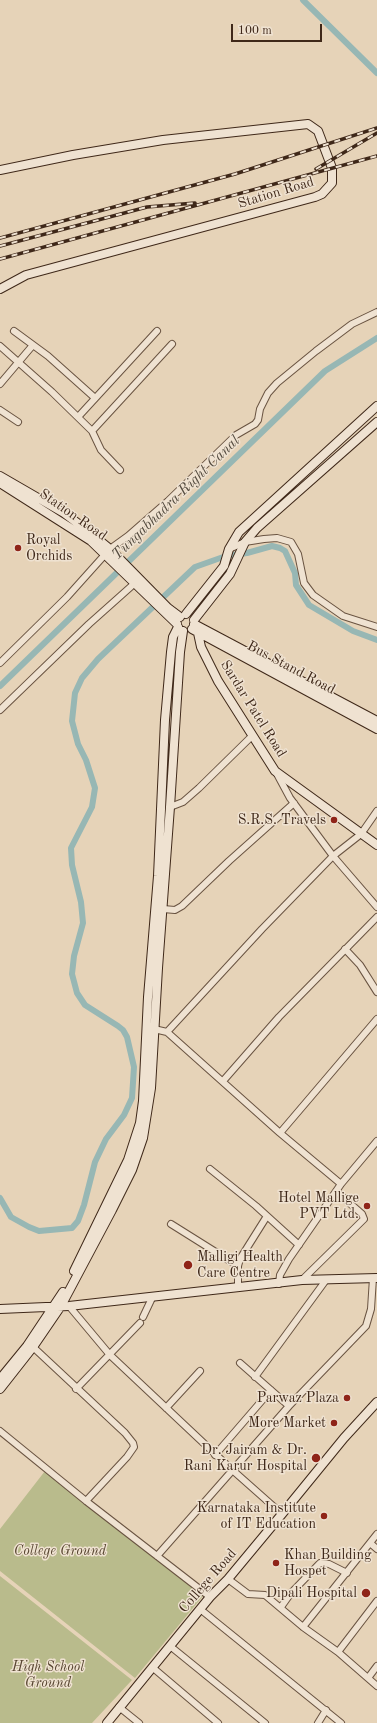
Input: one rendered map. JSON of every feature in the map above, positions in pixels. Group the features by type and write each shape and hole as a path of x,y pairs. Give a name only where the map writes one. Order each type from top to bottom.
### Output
{"street":[{"name":"Station Road","path":"0,170 73,154 163,140 308,124 318,131 332,168 332,183 322,194 316,197 26,275 0,289"},
{"path":"0,663 68,597 109,553 168,501 236,435 255,424 258,420 260,409 268,393 277,383 316,350 352,324 377,312"},
{"path":"14,331 62,368 95,398"},
{"path":"78,417 157,331"},
{"path":"92,431 172,344"},
{"path":"0,384 33,345"},
{"path":"0,346 92,431 101,450 120,470"},
{"path":"0,1379 61,1306 72,1274 121,1177 134,1145 140,1123 144,1100 150,960 158,876 165,720 173,637 181,623 224,566 228,551 239,532 377,406"},
{"path":"0,410 18,422"},
{"path":"194,626 232,571 244,545 257,528 377,422"},
{"name":"Station Road","path":"0,476 64,513 109,553"},
{"name":"Station Road","path":"0,483 109,553"},
{"path":"228,551 244,545 277,538 291,542 298,554 304,583 313,595 343,616 377,627"},
{"path":"109,553 134,579 181,623 194,626"},
{"path":"0,710 134,579"},
{"path":"181,623 190,616 194,626"},
{"path":"0,1389 33,1348 61,1306 132,1170 143,1138 151,1088 181,623"},
{"name":"Bus Stand Road","path":"194,626 377,721"},
{"name":"Bus Stand Road","path":"194,626 377,729"},
{"name":"Sardar Patel Road","path":"194,626 201,647 218,681 275,771 377,845"},
{"path":"170,807 183,802 252,736"},
{"path":"275,771 294,803 333,856 377,907"},
{"path":"162,909 175,910 182,906 229,861 294,803"},
{"path":"167,1032 262,929 333,856 361,834 377,811"},
{"path":"223,1081 279,1017 377,917"},
{"path":"345,949 360,965 377,992"},
{"path":"280,1133 377,1018"},
{"path":"154,1029 167,1032 280,1133 341,1184"},
{"path":"279,1284 280,1275 299,1245 337,1192 341,1184 377,1141"},
{"path":"210,1169 267,1216 299,1245"},
{"path":"302,1280 364,1219 362,1214 337,1192"},
{"path":"238,1287 238,1266 242,1255 267,1216"},
{"path":"171,1224 238,1266"},
{"path":"0,1309 61,1306 152,1298 238,1287 279,1284 302,1280 375,1278 371,1309 366,1326 289,1406 157,1556"},
{"path":"255,1377 326,1280"},
{"path":"144,1317 152,1298"},
{"path":"61,1306 215,1455 282,1514"},
{"path":"76,1389 140,1323"},
{"path":"33,1348 76,1389 125,1432 134,1447 86,1501"},
{"path":"240,1363 289,1406"},
{"path":"166,1408 200,1371"},
{"path":"215,1455 271,1390"},
{"name":"College Road","path":"107,1723 210,1597 228,1579 344,1438 377,1402"},
{"path":"0,1431 86,1501 210,1597"},
{"path":"303,1627 377,1534"},
{"path":"370,1543 377,1549"},
{"path":"281,1607 291,1593 320,1563 329,1564 347,1573"},
{"path":"228,1579 245,1593 252,1595 265,1595 303,1627 338,1652 377,1686"},
{"path":"338,1652 377,1601"},
{"path":"200,1609 341,1723"},
{"path":"170,1646 265,1723"},
{"path":"368,1678 377,1666"},
{"path":"152,1667 218,1723"},
{"path":"119,1707 139,1723"},
{"path":"318,1723 326,1710"}],"green space":[{"name":"College Ground","path":"45,1471 203,1596 135,1678 0,1571 0,1529"},
{"name":"High School Ground","path":"0,1576 132,1680 92,1723 0,1723"}],"waterway":[{"path":"303,0 377,73"},
{"name":"Tungabhadra Right Canal","path":"0,686 325,371 377,338"},
{"path":"0,1198 11,1217 29,1227 39,1231 72,1228 78,1221 84,1205 95,1162 106,1139 124,1115 132,1098 134,1067 127,1037 123,1030 118,1026 85,1005 77,993 72,974 74,956 83,923 81,902 72,865 71,848 92,807 95,788 86,760 78,744 72,721 75,693 82,678 98,659 195,567 226,556 247,553 272,546 285,551 295,573 296,585 309,605 353,631 377,640"}],"railway":[{"path":"0,238 235,174 377,128"},
{"path":"316,169 377,133"},
{"path":"0,259 377,156"},
{"path":"0,246 147,207 195,203"}],"place":[{"name":"Royal Orchids","path":"18,548"},
{"name":"S.R.S. Travels","path":"334,820"},
{"name":"Hotel Mallige PVT Ltd.","path":"367,1206"},
{"name":"Malligi Health Care Centre","path":"188,1265"},
{"name":"Parwaz Plaza","path":"347,1398"},
{"name":"More Market","path":"334,1423"},
{"name":"Dr. Jairam & Dr. Rani Karur Hospital","path":"316,1458"},
{"name":"Karnataka Institute of IT Education","path":"324,1516"},
{"name":"Khan Building Hospet","path":"276,1563"},
{"name":"Dipali Hospital","path":"366,1593"}]}
